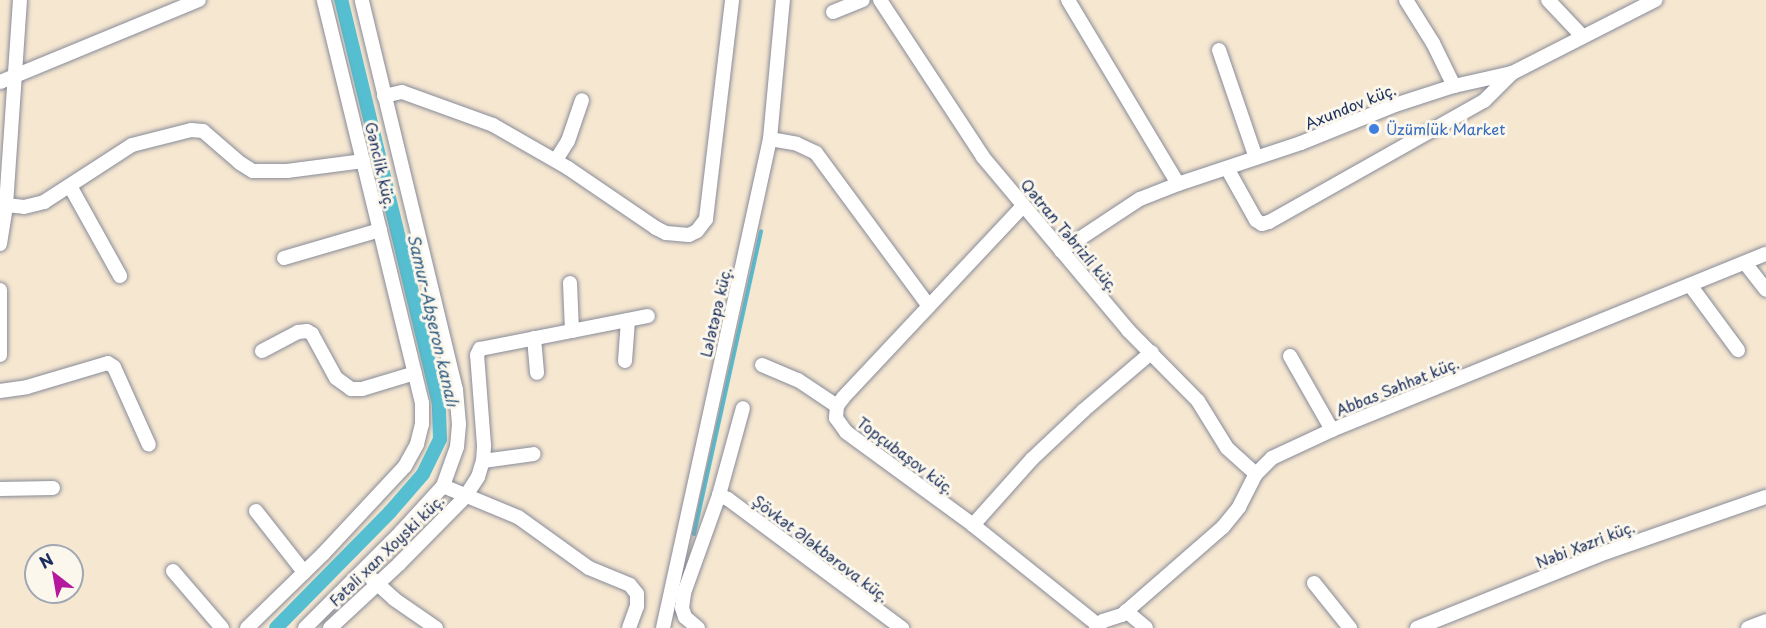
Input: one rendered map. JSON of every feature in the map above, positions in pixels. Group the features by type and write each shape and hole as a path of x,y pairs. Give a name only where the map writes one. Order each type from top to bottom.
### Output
{"street":[{"path":"0,244 6,205 20,0"},
{"path":"0,82 176,5 200,0"},
{"name":"Gənclik küç.","path":"247,628 405,466 417,444 422,424 422,403 324,0"},
{"name":"Gənclik küç.","path":"306,628 443,486 457,447 459,424 456,390 362,0"},
{"path":"384,96 402,92 493,125 556,160 656,228 678,235 689,235 698,231 706,219 732,0"},
{"name":"Lələtəpə küç.","path":"663,628 770,139 783,0"},
{"path":"833,12 863,0"},
{"name":"Qətran Təbrizli küç.","path":"880,0 948,106 1023,206 1128,330 1198,401 1227,448 1256,474"},
{"path":"1068,0 1178,184"},
{"path":"1406,0 1433,43 1454,86"},
{"path":"1548,0 1582,36"},
{"name":"Axundov küç.","path":"1061,251 1128,205 1178,184 1454,86 1512,72 1655,0"},
{"path":"1219,50 1256,158"},
{"path":"1227,168 1256,220 1262,224 1269,222 1484,100 1512,72"},
{"path":"556,160 568,141 582,100"},
{"path":"6,205 33,206 70,186 132,145 191,130 203,131 240,163 253,171 287,171 363,161"},
{"path":"770,139 797,144 816,153 929,306"},
{"path":"70,186 120,276"},
{"path":"762,365 798,380 837,406 1023,206"},
{"path":"284,258 380,230"},
{"name":"Abbas Səhhət küç.","path":"1097,627 1126,611 1232,517 1256,474 1272,458 1332,429 1766,254"},
{"path":"1745,263 1766,290"},
{"path":"570,283 572,331"},
{"path":"1690,285 1738,350"},
{"path":"0,290 0,355"},
{"name":"Fətəli xan Xoyski küç.","path":"330,628 399,564 465,497 478,477 483,460 477,355 480,349 648,316"},
{"path":"625,361 628,320"},
{"path":"262,351 307,331 312,334 336,378 351,389 362,389 415,374"},
{"path":"534,338 537,373"},
{"path":"973,525 1032,459 1084,410 1152,352"},
{"path":"1290,356 1332,429"},
{"path":"0,391 27,387 108,363 114,367 149,445"},
{"name":"Topçubaşov küç.","path":"837,406 836,418 846,432 973,525 1097,627"},
{"path":"698,628 685,617 682,608 684,593 718,495 743,408"},
{"path":"483,460 534,454"},
{"path":"443,486 518,517 589,568 630,585 637,594 637,606 629,628"},
{"path":"0,489 53,488"},
{"name":"Şövkət Ələkbərova küç.","path":"718,495 728,500 902,628"},
{"name":"Nəbi Xəzri küç.","path":"1418,628 1597,556 1766,497"},
{"path":"256,511 304,572"},
{"path":"363,570 376,584 436,628"},
{"path":"173,571 222,628"},
{"path":"1314,583 1350,628"},
{"path":"1126,611 1146,628"},
{"path":"1748,628 1766,621"}],"waterway":[{"name":"Samur-Abşeron kanalı","path":"276,628 390,512 423,474 440,439 439,404 341,0"},
{"path":"694,534 761,231"}],"place":[{"name":"Üzümlük Market","path":"1374,129"}]}
